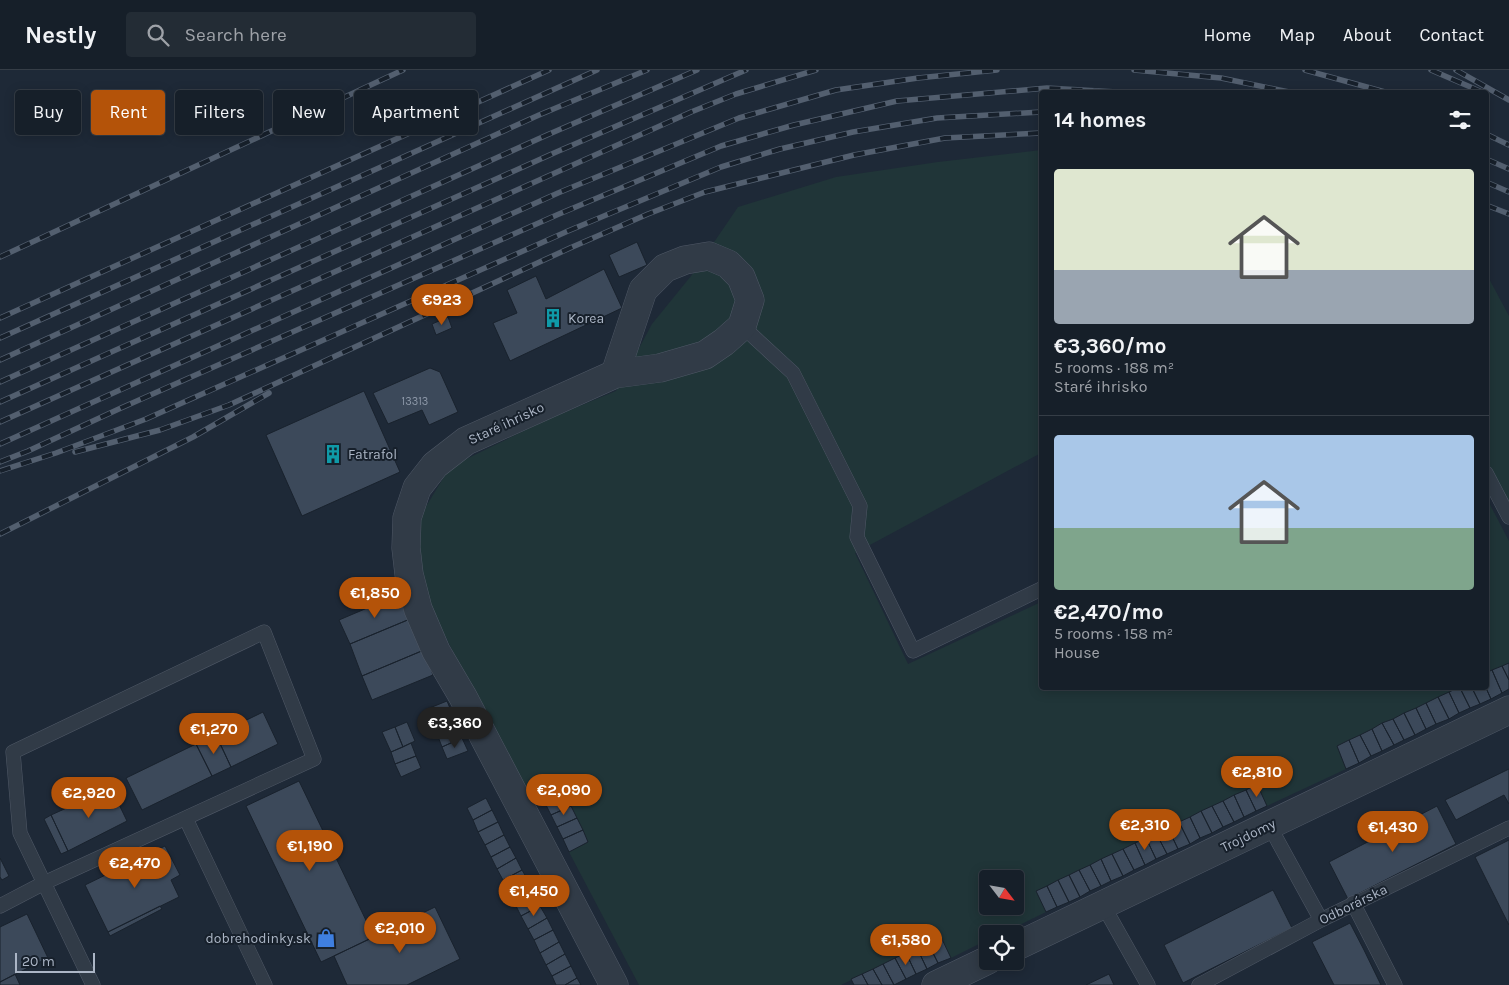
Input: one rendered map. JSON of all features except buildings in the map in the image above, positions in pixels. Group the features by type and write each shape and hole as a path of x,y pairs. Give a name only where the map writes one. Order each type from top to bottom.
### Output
{"street":[{"path":"615,374 643,290 665,268 685,260 709,256 728,264 741,277 750,300 742,326"},
{"name":"Staré ihrisko","path":"614,985 463,696 436,650 418,609 409,574 406,548 407,518 417,488 435,464 466,441 615,374 660,368 705,355 742,326"},
{"name":"Trojdomy","path":"1024,943 1509,710"},
{"path":"936,985 979,964"}],"lane":[{"path":"742,326 793,373 860,506 858,537 913,651 1039,590"},
{"path":"1489,479 1509,517"},
{"path":"0,906 44,883 314,759 264,632 14,752 20,833 44,883 93,985"},
{"path":"186,819 265,985"},
{"path":"1269,825 1321,920"},
{"name":"Odborárska","path":"1199,985 1321,920 1509,828"},
{"path":"1353,904 1395,985"},
{"path":"1103,905 1148,985"}],"green space":[{"path":"1039,150 1039,454 855,553 908,664 1039,603 1039,690 1455,690 1337,746 1346,769 1267,806 1257,785 1036,891 1046,912 1019,925 979,925 979,944 951,958 940,937 841,985 639,985 569,852 588,842 565,793 577,787 530,808 421,587 419,518 450,467 546,420 616,391 652,324 691,276 738,207 836,177 938,162"},
{"path":"1489,279 1509,316 1509,502 1489,466"},
{"path":"1489,503 1509,541 1509,663 1489,673"}],"railway":[{"path":"0,257 403,70"},
{"path":"0,318 549,70"},
{"path":"0,338 597,70"},
{"path":"0,360 539,115 647,70"},
{"path":"0,382 547,135 697,70"},
{"path":"0,402 554,153 746,70"},
{"path":"0,422 691,112 736,94 816,70"},
{"path":"0,444 558,193 739,118 836,90 918,78 997,70"},
{"path":"1134,70 1221,78 1279,90"},
{"path":"1305,70 1378,90"},
{"path":"1431,70 1477,90"},
{"path":"1456,70 1509,100"},
{"path":"0,462 559,214 721,146 794,125 897,101 1047,88 1082,90"},
{"path":"0,471 56,453 146,419 568,231 721,167 780,149 853,132 937,118 1039,112"},
{"path":"75,452 160,430 229,405 570,248 648,214 705,192 854,155 945,138 1039,133"},
{"path":"1489,135 1509,145"},
{"path":"1489,160 1509,169"},
{"path":"1489,183 1509,192"},
{"path":"1489,206 1509,214"},
{"path":"0,534 193,437 269,393"}],"place":[{"name":"Korea","path":"553,318"},
{"name":"Fatrafol","path":"333,454"},
{"name":"dobrehodinky.sk","path":"326,938"}]}
